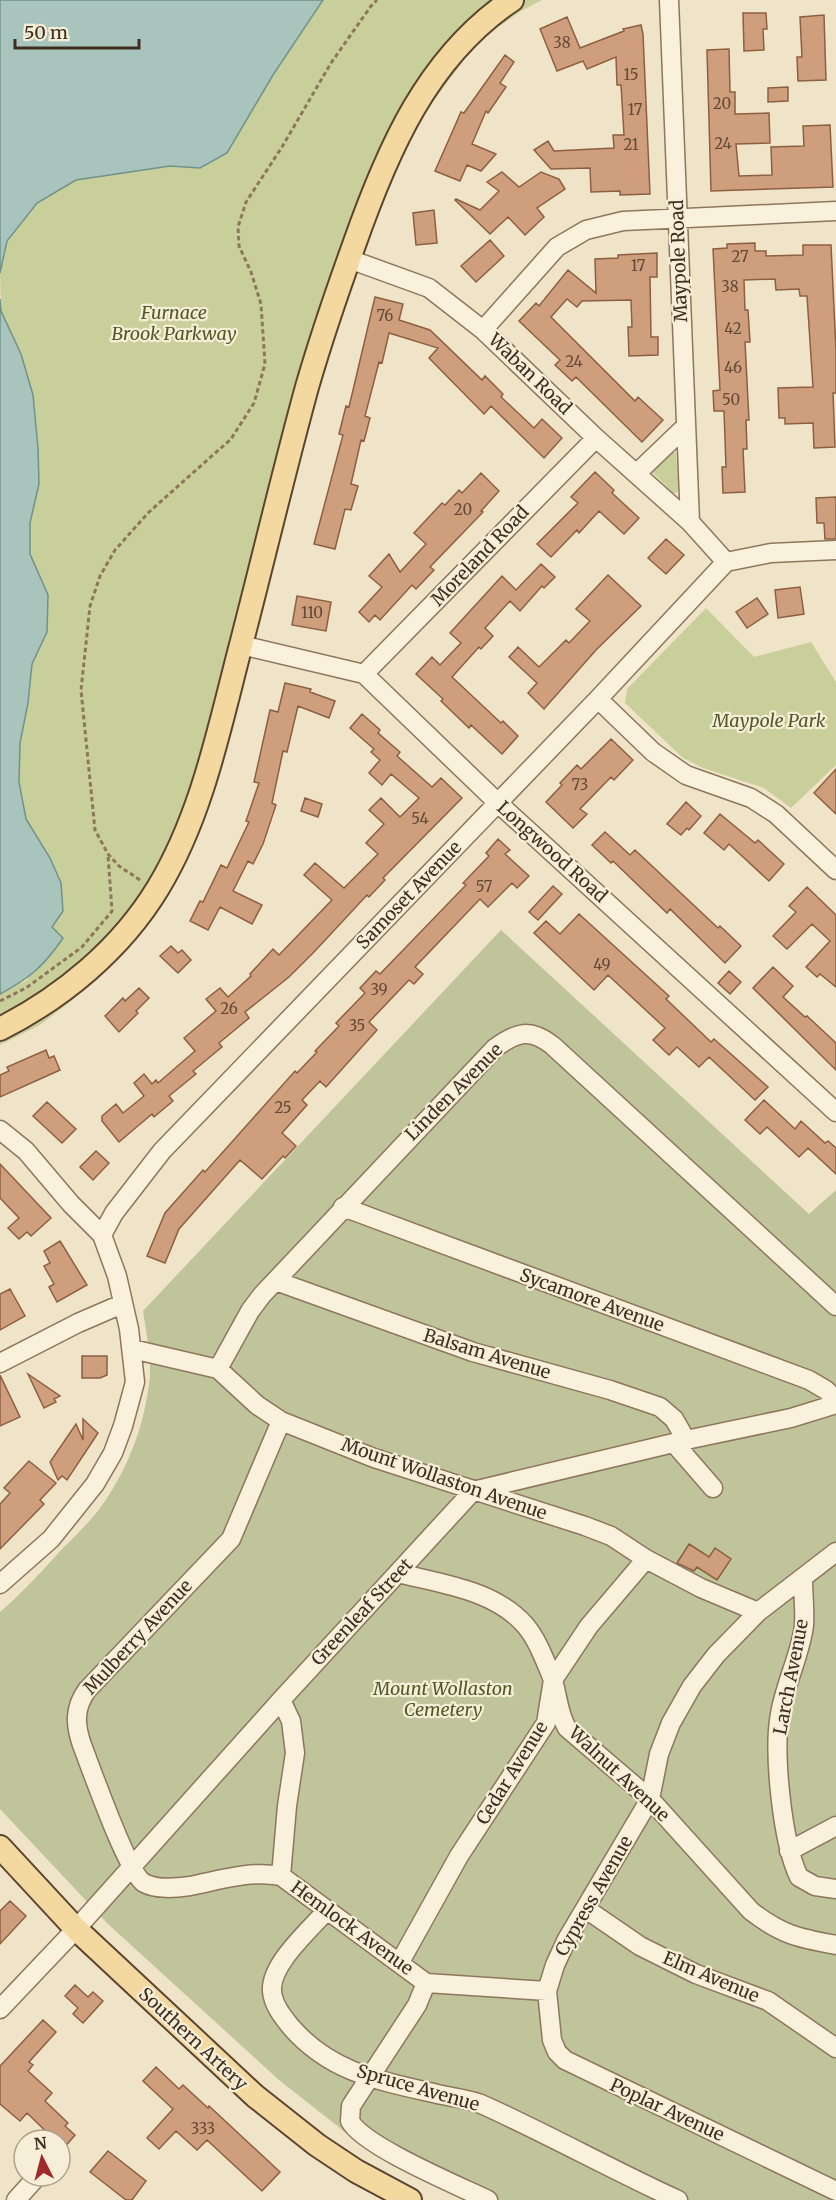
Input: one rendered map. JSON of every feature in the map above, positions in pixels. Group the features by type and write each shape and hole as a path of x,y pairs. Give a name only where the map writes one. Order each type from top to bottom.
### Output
{"main road":[{"path":"0,1029 26,1016 61,993 117,941 156,891 184,838 220,723 307,386 349,259 379,180 399,135 420,97 447,58 468,35 512,0"},
{"name":"Southern Artery","path":"0,1847 76,1929 255,2096 317,2145 356,2171 410,2200"}],"street":[{"name":"Maypole Road","path":"669,0 690,522"},
{"path":"483,330 557,247 586,230 623,221 836,211"},
{"name":"Waban Road","path":"349,259 429,288 483,330 596,438 690,522"},
{"path":"637,473 686,426"},
{"name":"Moreland Road","path":"364,674 596,438"},
{"path":"690,522 726,562 771,553 836,550"},
{"name":"Samoset Avenue","path":"102,1235 114,1213 162,1151 598,699 726,562"},
{"path":"241,645 364,674"},
{"name":"Longwood Road","path":"364,674 498,803 836,1112"},
{"path":"598,699 653,752 686,775 751,798 776,814 836,870"},
{"name":"Linden Avenue","path":"218,1369 250,1311 276,1281 343,1207 495,1048 517,1035 540,1036 552,1045 836,1306"},
{"path":"0,1130 26,1150 71,1204 102,1235 117,1276 132,1348 135,1382 132,1399 113,1453 95,1485 51,1539 0,1584"},
{"name":"Sycamore Avenue","path":"343,1207 809,1380 826,1390 836,1402"},
{"name":"Balsam Avenue","path":"276,1281 473,1352 610,1390 660,1407 674,1419 680,1441 713,1488"},
{"path":"0,1363 78,1323 122,1304"},
{"name":"Mount Wollaston Avenue","path":"132,1348 218,1369 257,1405 280,1421 374,1458 611,1536 646,1559 701,1588 758,1612"},
{"path":"473,1491 680,1441 791,1418 836,1402"},
{"name":"Mulberry Avenue","path":"130,1866 82,1745 77,1725 78,1706 87,1689 231,1539 280,1421"},
{"name":"Greenleaf Street","path":"0,2009 76,1929 130,1866 473,1491"},
{"name":"Cypress Avenue","path":"547,1991 555,1965 567,1939 650,1799 659,1755 671,1723 692,1686 716,1655 758,1612 836,1552"},
{"name":"Cedar Avenue","path":"400,1962 459,1856 546,1723 553,1680 589,1626 646,1559"},
{"name":"Walnut Avenue","path":"399,1573 492,1599 510,1611 525,1625 534,1638 553,1680 561,1717 567,1728 650,1799 751,1911 767,1924 787,1934 836,1945"},
{"name":"Larch Avenue","path":"802,1579 804,1624 785,1688 777,1736 780,1790 793,1865 803,1881 814,1886 836,1889"},
{"path":"281,1700 291,1721 295,1753 287,1806 281,1876"},
{"path":"534,1742 557,1733 579,1738"},
{"path":"789,1851 836,1826"},
{"name":"Hemlock Avenue","path":"130,1866 144,1883 160,1887 188,1886 251,1874 281,1876 426,1983 547,1991"},
{"name":"Elm Avenue","path":"586,1909 640,1946 696,1974 768,2001 836,2048"},
{"name":"Spruce Avenue","path":"327,1911 279,1965 273,1983 274,1999 286,2022 309,2046 320,2055 369,2078 479,2103 678,2200"},
{"path":"426,1983 417,2005 351,2106 349,2116 352,2125 375,2144 488,2200"},
{"name":"Poplar Avenue","path":"547,1991 552,2040 565,2060 836,2191"},
{"path":"16,2200 27,2188"}],"path":[{"path":"156,891 119,866 108,854 95,830 81,690 90,606 100,576 115,550 149,512 231,439 254,403 265,364 261,304 251,272 239,246 238,227 246,201 282,147 331,63 370,6 377,0"},
{"path":"0,1001 27,988 82,947 112,911 108,854"}],"green space":[{"name":"Furnace Brook Parkway","path":"323,0 542,0 521,11 483,38 469,53 420,119 388,190 342,304 325,356 249,643 133,940 92,984 66,1005 40,1025 0,1045 0,994 27,980 52,927 50,858 26,819 19,782 20,743 28,703 32,664 47,632 48,595 30,554 30,523 39,484 21,354 1,311 0,273 7,241 37,203 76,180 170,166 200,168 227,153 273,75"},
{"path":"669,450 676,453 679,490 676,493 673,493 652,472"},
{"name":"Maypole Park","path":"706,608 754,657 811,642 836,682 836,765 791,808 764,788 703,768 683,758 625,703 627,689"},
{"name":"Mount Wollaston Cemetery","path":"501,930 809,1214 836,1190 836,2200 472,2200 420,2175 345,2132 279,2080 108,1924 0,1809 0,1612 33,1581 94,1516 125,1467 137,1438 150,1375 143,1311"}],"water":[{"path":"0,0 323,0 273,75 227,153 200,168 170,166 76,180 37,203 7,241 0,273"},
{"path":"0,299 1,311 21,354 33,395 39,484 30,523 30,554 48,595 47,632 32,664 28,703 20,743 19,782 26,819 50,858 61,883 63,911 52,927 63,938 36,971 0,994"}],"building":[{"path":"743,13 766,13 767,29 763,29 764,50 744,51"},
{"path":"824,15 826,80 798,81 797,57 802,57 800,17"},
{"path":"567,17 580,48 624,31 623,29 641,25 650,194 620,195 620,191 591,192 590,168 551,169 534,150 548,141 554,151 614,148 613,135 624,135 621,85 617,85 616,57 587,69 583,61 557,71 540,29"},
{"path":"729,49 730,92 735,92 735,114 769,113 770,143 736,144 739,176 772,175 771,147 804,146 803,126 830,125 833,187 711,191 707,50"},
{"path":"505,55 514,62 500,83 506,87 488,113 486,111 472,144 496,154 481,171 467,165 460,181 435,171 461,112 464,113"},
{"path":"788,87 788,101 768,102 768,88"},
{"path":"502,172 519,187 541,172 559,179 565,189 537,208 544,217 525,235 508,217 490,234 455,200 480,210 499,191 487,182"},
{"path":"434,210 437,243 416,245 413,213"},
{"path":"490,240 504,256 476,282 461,266"},
{"path":"755,243 755,251 766,251 766,256 803,255 803,245 831,245 836,350 836,393 833,393 835,447 814,448 813,423 785,424 785,418 779,418 778,388 813,387 807,296 800,296 799,289 776,290 775,279 744,280 745,310 748,310 750,342 745,342 749,420 746,420 747,449 743,449 745,492 723,493 722,467 726,467 724,411 714,411 713,391 720,390 713,249 727,248 727,244"},
{"path":"657,253 657,277 650,277 651,337 658,337 658,355 629,356 628,327 632,327 631,300 582,301 577,307 567,299 551,317 635,401 638,397 663,420 642,442 576,377 572,381 555,365 560,360 519,321 536,303 539,306 568,270 596,293 595,259"},
{"path":"375,297 403,304 399,320 430,330 482,380 485,376 503,394 501,397 534,428 542,419 562,438 544,458 491,406 484,414 429,358 438,348 389,333 365,416 370,418 364,441 361,440 351,484 358,486 351,510 345,509 335,549 314,544 343,435 339,434 346,406 349,407"},
{"path":"595,472 614,490 612,493 639,518 624,534 599,511 579,533 577,530 551,557 537,544 578,503 571,497"},
{"path":"481,473 499,491 481,511 483,512 430,567 434,570 416,589 412,585 380,620 375,615 369,622 359,612 382,587 369,576 389,554 400,572 426,544 414,533 442,503 445,505 459,490 462,493"},
{"path":"836,497 836,539 825,539 824,523 817,523 816,498"},
{"path":"666,539 684,555 666,574 648,558"},
{"path":"541,564 555,577 544,588 542,586 520,611 510,601 485,628 493,636 481,649 479,647 452,677 518,736 502,754 471,725 469,728 416,674 432,657 440,665 461,643 450,633 502,576 516,590"},
{"path":"608,575 641,606 596,650 544,709 528,693 537,683 509,657 518,647 539,667 566,640 569,643 590,621 576,609"},
{"path":"800,587 804,614 778,618 775,590"},
{"path":"297,596 331,602 326,631 292,625"},
{"path":"757,598 768,614 747,628 736,612"},
{"path":"285,683 311,689 310,692 335,701 329,718 298,706 287,752 283,751 272,803 276,805 263,844 253,864 248,861 233,891 262,905 252,924 220,907 208,930 190,921 200,901 203,902 221,865 227,868 249,822 246,821 259,783 254,782 270,710 278,712"},
{"path":"362,714 380,730 378,733 400,752 397,756 432,787 441,778 462,798 383,878 385,880 369,897 367,895 289,977 245,1012 249,1018 219,1043 222,1047 193,1071 196,1074 169,1096 173,1101 154,1117 152,1114 119,1142 102,1121 102,1116 116,1104 123,1113 144,1096 134,1083 144,1074 152,1084 156,1080 158,1083 195,1051 184,1038 216,1011 206,999 220,988 228,997 251,976 250,974 273,949 279,955 332,900 304,875 315,863 344,888 378,854 366,843 384,824 369,810 381,798 400,817 419,798 391,774 382,785 369,773 380,760 371,752 374,749 350,728"},
{"path":"611,739 633,760 614,780 611,777 580,809 587,814 573,828 546,802 577,765 581,769"},
{"path":"836,769 836,814 814,793"},
{"path":"305,798 322,804 318,817 301,811"},
{"path":"686,802 701,816 689,830 687,828 681,835 667,824"},
{"path":"720,814 755,843 758,840 784,864 769,881 729,844 724,850 704,833"},
{"path":"605,832 630,855 635,850 718,928 720,926 741,946 725,963 670,909 667,913 613,861 611,863 592,845"},
{"path":"498,839 510,850 505,854 529,876 517,888 512,883 488,907 480,899 415,967 423,974 414,984 409,980 369,1022 377,1030 326,1087 320,1081 302,1100 307,1105 282,1133 296,1146 285,1158 283,1156 262,1179 240,1160 179,1229 165,1263 147,1256 165,1213 203,1170 205,1172 295,1071 297,1073 317,1052 315,1051 339,1026 336,1023 365,993 360,988 376,971 380,974 466,885 463,883 489,856 486,853"},
{"path":"553,886 562,894 538,920 529,912"},
{"path":"807,887 836,915 836,987 820,974 817,977 806,967 830,941 812,924 787,949 773,936 796,912 789,906"},
{"path":"579,914 669,996 666,999 711,1042 714,1039 768,1087 755,1100 709,1057 699,1067 677,1047 669,1055 653,1040 665,1028 608,975 594,990 534,933 546,921 560,934"},
{"path":"171,946 178,953 182,950 191,960 178,973 160,956"},
{"path":"773,967 793,986 783,997 836,1043 836,1070 753,988"},
{"path":"729,971 741,982 730,994 718,983"},
{"path":"139,988 149,998 119,1032 105,1016 123,998 125,1001"},
{"path":"46,1050 49,1058 54,1056 60,1070 0,1097 0,1075 9,1071 7,1067"},
{"path":"764,1100 795,1129 801,1121 825,1143 828,1141 836,1148 836,1174 808,1148 799,1157 767,1127 760,1134 745,1120"},
{"path":"47,1102 76,1129 62,1143 33,1116"},
{"path":"96,1151 109,1163 93,1180 80,1167"},
{"path":"0,1164 51,1218 31,1236 27,1232 19,1239 8,1228 19,1218 0,1198"},
{"path":"60,1241 87,1285 57,1302 49,1287 54,1284 44,1266 50,1263 44,1251"},
{"path":"10,1289 25,1316 0,1330 0,1294"},
{"path":"82,1356 107,1356 107,1375 100,1378 82,1378"},
{"path":"28,1374 60,1396 54,1399 56,1402 44,1408"},
{"path":"0,1375 20,1417 0,1426"},
{"path":"83,1419 98,1433 67,1480 62,1476 58,1480 50,1462 76,1424 83,1440"},
{"path":"29,1461 56,1483 40,1500 44,1504 0,1549 0,1504 10,1493 4,1488"},
{"path":"689,1544 709,1557 715,1548 731,1559 717,1580 697,1567 694,1571 677,1563"},
{"path":"10,1901 26,1916 0,1944 0,1911"},
{"path":"75,1985 88,1997 93,1992 103,2001 83,2023 73,2014 78,2008 65,1996"},
{"path":"43,2020 56,2032 29,2062 33,2065 28,2071 52,2093 45,2101 68,2123 65,2126 67,2128 43,2128 27,2113 20,2121 0,2104 0,2066"},
{"path":"156,2067 179,2089 183,2085 208,2108 209,2106 280,2172 262,2191 207,2140 197,2150 176,2131 159,2149 147,2138 173,2109 143,2081"},
{"path":"108,2151 146,2181 132,2200 126,2200 90,2172"}]}
